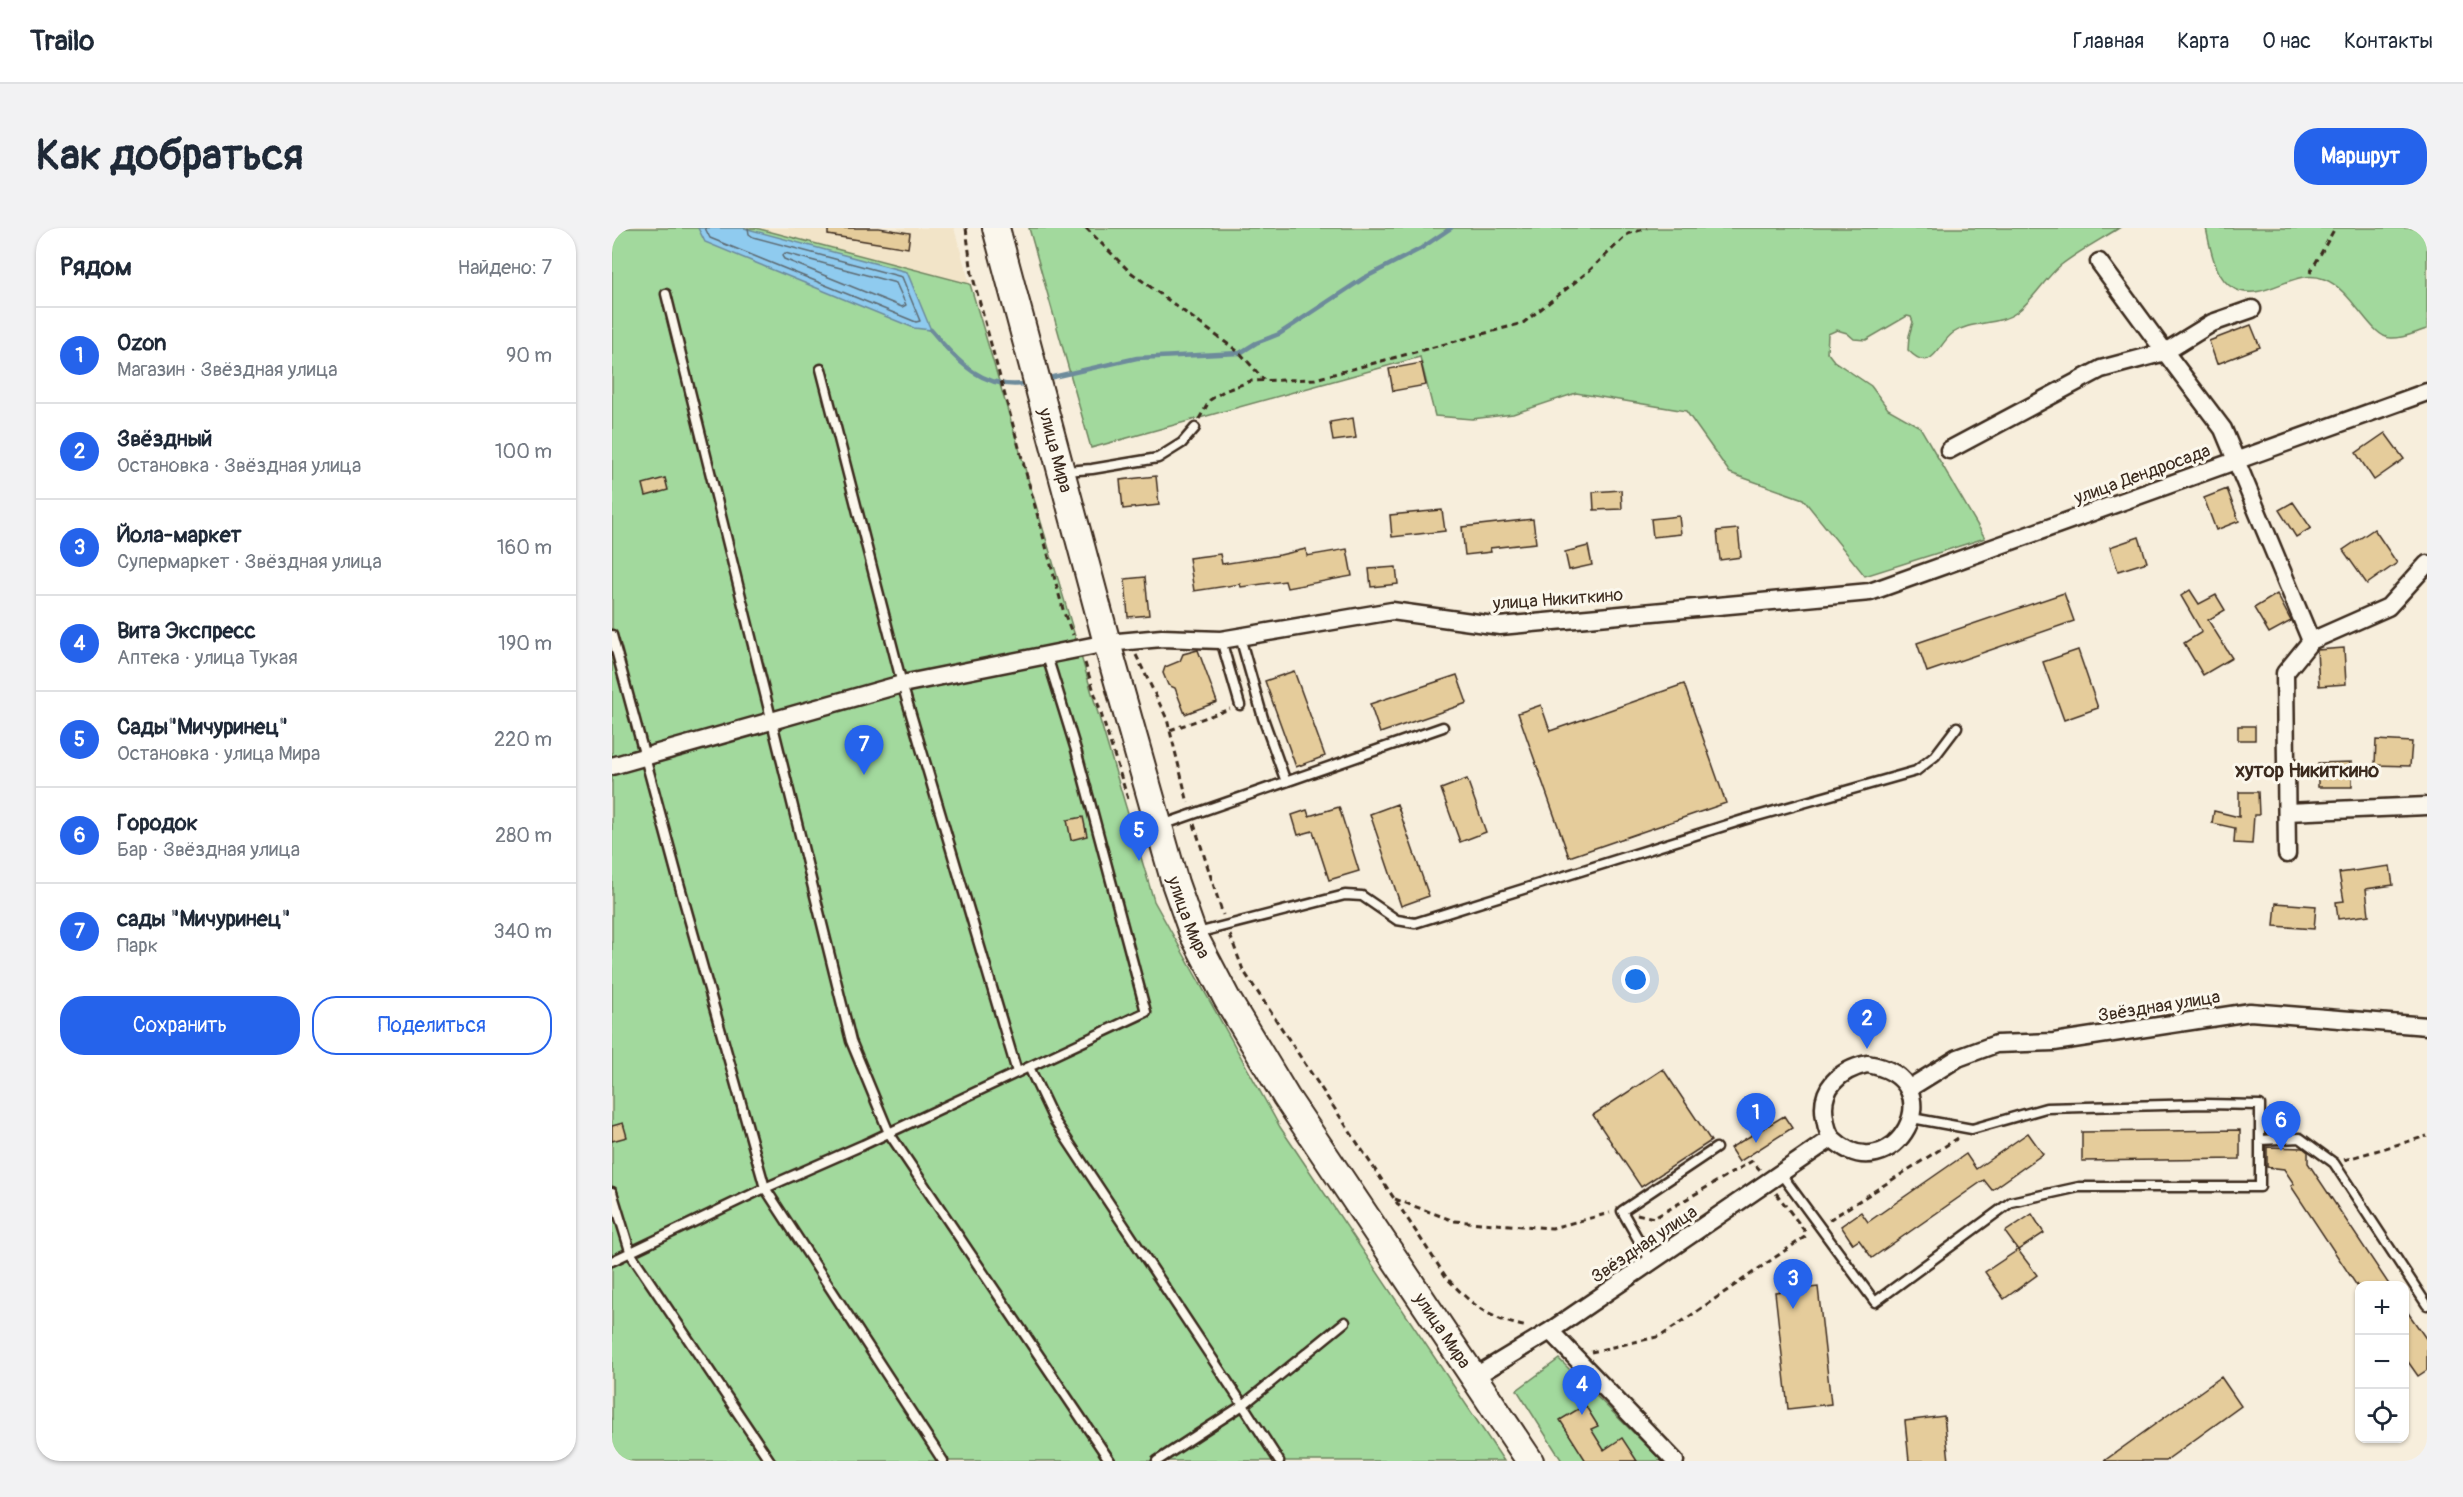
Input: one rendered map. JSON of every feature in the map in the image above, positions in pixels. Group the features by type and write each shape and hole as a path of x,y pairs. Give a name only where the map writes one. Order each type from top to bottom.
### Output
{"main road":[{"name":"улица Мира","path":"996,228 1061,471 1118,642 1158,826 1193,934 1227,999 1286,1096 1530,1461"}],"street":[{"path":"2099,261 2223,429 2311,641"},
{"path":"1949,450 2101,369 2165,352 2212,323 2252,309"},
{"name":"улица Дендросада","path":"1870,592 2427,392"},
{"path":"2287,854 2285,673 2311,641 2388,607 2427,564"},
{"name":"улица Никиткино","path":"612,766 902,684 1118,642 1162,638 1221,640 1392,612 1500,626 1870,592"},
{"path":"2287,812 2427,806"},
{"name":"Звёздная улица","path":"1908,1089 1958,1058 1996,1044 2054,1042 2250,1012 2427,1026"},
{"path":"1867,1064 1882,1066 1893,1072 1908,1089 1912,1118 1908,1129 1899,1141 1880,1152 1860,1153 1832,1138 1827,1126 1825,1099 1829,1087 1839,1075 1851,1068 1867,1064"},
{"name":"Звёздная улица","path":"1474,1377 1550,1331 1832,1138"},
{"path":"1550,1331 1675,1461"}],"lane":[{"path":"666,294 851,1041 890,1132 1110,1461"},
{"path":"821,369 902,684 1017,1072"},
{"path":"1061,471 1092,469 1158,458 1182,443 1195,428"},
{"path":"612,635 765,1188 943,1461"},
{"path":"1240,637 1263,718 1286,782"},
{"path":"1221,640 1239,705"},
{"path":"612,1262 765,1188 1146,1012 1076,750 1047,656"},
{"path":"1158,826 1443,727"},
{"path":"1193,934 1345,895 1362,896 1397,920 1415,923 1743,820 1916,771 1935,756 1956,727"},
{"path":"1029,1067 1054,1120 1279,1461"},
{"path":"1775,1178 1820,1226 1875,1302 2011,1202 2079,1187 2260,1187 2260,1105 2046,1108 1972,1129 1912,1118"},
{"path":"2260,1140 2300,1137 2334,1163 2427,1305"},
{"path":"1651,1262 1622,1211 1716,1148"},
{"path":"612,1192 631,1254 770,1461"},
{"path":"1157,1461 1243,1406 1345,1322"}],"path":[{"path":"966,228 972,274 1064,613 1080,649 1128,799"},
{"path":"1086,228 1129,272 1239,353 1264,380"},
{"path":"1195,428 1210,400 1233,387 1251,381 1315,378 1523,323 1589,271 1628,234 1647,228"},
{"path":"2310,273 2331,232 2336,228"},
{"path":"1118,642 1167,719 1191,815 1243,970 1446,1277 1470,1303 1503,1322 1550,1331"},
{"path":"1170,730 1239,705"},
{"path":"1575,1356 1661,1336 1820,1226 1972,1129"},
{"path":"2334,1163 2427,1136"},
{"path":"1395,1199 1454,1221 1552,1228 1622,1211 1654,1218 1752,1161 1775,1178 1808,1234"}],"shaded area":[{"path":"756,228 954,228 970,284"}],"green space":[{"path":"612,228 756,228 970,284 1154,901 1280,1127 1504,1461 612,1461"},
{"path":"1029,228 2119,228 2061,265 2017,312 2002,319 1960,329 1953,333 1929,359 1923,360 1916,357 1908,350 1913,322 1911,317 1907,316 1866,340 1854,339 1847,333 1837,330 1828,334 1827,352 1834,361 1871,386 1888,409 1920,427 1985,538 1865,576 1803,499 1730,473 1686,411 1576,393 1513,414 1472,419 1435,416 1420,357 1091,448"},
{"path":"2206,228 2427,228 2427,329 2400,337 2384,336 2343,292 2324,279 2302,277 2257,292 2235,289 2228,285 2218,271"},
{"path":"1559,1359 1662,1461 1562,1461 1517,1390"}],"water":[{"path":"698,228 744,228 907,272 931,330 914,328 705,242"}],"building":[{"path":"828,228 879,228 910,233 908,248 828,235"},
{"path":"2251,325 2260,347 2217,364 2209,341"},
{"path":"1421,363 1426,385 1393,391 1389,369"},
{"path":"1353,418 1356,438 1333,441 1330,422"},
{"path":"2385,433 2404,459 2374,480 2356,453"},
{"path":"1156,476 1159,505 1123,509 1120,480"},
{"path":"665,478 668,490 646,496 643,484"},
{"path":"2227,489 2239,521 2216,530 2204,498"},
{"path":"1621,490 1622,509 1594,510 1593,492"},
{"path":"2293,502 2311,528 2296,537 2279,510"},
{"path":"1442,510 1445,531 1392,537 1390,515"},
{"path":"1679,516 1681,534 1653,537 1651,519"},
{"path":"1533,519 1536,543 1490,548 1491,552 1465,555 1462,527"},
{"path":"1738,529 1741,557 1720,560 1717,531"},
{"path":"2374,529 2397,563 2367,584 2343,550"},
{"path":"2139,537 2147,562 2118,571 2110,547"},
{"path":"1588,546 1592,565 1569,570 1565,552"},
{"path":"1306,549 1307,556 1347,549 1352,576 1287,588 1285,581 1241,587 1240,584 1194,591 1189,558 1220,554 1222,564"},
{"path":"1396,567 1398,584 1371,587 1369,569"},
{"path":"1145,577 1149,615 1128,617 1125,579"},
{"path":"2190,590 2199,604 2216,595 2225,610 2208,620 2232,658 2203,675 2184,643 2202,632 2181,596"},
{"path":"2064,593 2074,621 1927,672 1917,643"},
{"path":"2277,594 2291,621 2269,633 2254,608"},
{"path":"2344,648 2346,684 2319,686 2317,650"},
{"path":"1198,650 1217,702 1185,714 1175,688 1168,685 1163,673 1165,667 1180,661 1183,654"},
{"path":"2078,650 2098,708 2064,720 2043,662"},
{"path":"1294,671 1325,756 1296,767 1265,681"},
{"path":"1457,675 1467,703 1380,733 1370,704"},
{"path":"1684,684 1726,803 1569,857 1518,713 1541,705 1550,731"},
{"path":"2238,726 2255,726 2255,740 2238,740"},
{"path":"2376,740 2412,742 2410,766 2375,765"},
{"path":"2352,762 2352,787 2318,787 2318,763"},
{"path":"1467,779 1486,832 1460,842 1441,789"},
{"path":"2239,792 2258,792 2259,815 2254,815 2252,844 2234,843 2235,828 2212,823 2214,811 2239,817"},
{"path":"1397,804 1429,896 1401,906 1370,814"},
{"path":"1339,807 1359,871 1329,880 1313,831 1298,835 1292,815 1307,810 1309,816"},
{"path":"1083,817 1087,836 1071,840 1067,820"},
{"path":"2390,866 2393,885 2366,889 2369,915 2338,919 2336,902 2344,901 2339,873"},
{"path":"2276,903 2316,906 2314,929 2274,926"},
{"path":"1663,1069 1711,1141 1641,1187 1593,1115"},
{"path":"1784,1116 1792,1128 1739,1162 1730,1148"},
{"path":"623,1123 627,1137 612,1141 612,1126"},
{"path":"2240,1130 2240,1159 2082,1161 2082,1132"},
{"path":"2028,1133 2043,1154 1992,1190 1984,1180 1872,1258 1859,1240 1853,1244 1841,1226 1861,1212 1868,1222 1966,1154 1976,1169"},
{"path":"2267,1147 2303,1148 2308,1152 2308,1163 2387,1281 2355,1281 2355,1283 2291,1186 2294,1184 2284,1169 2267,1167"},
{"path":"2032,1214 2044,1233 2018,1250 2005,1232"},
{"path":"2018,1250 2037,1275 2004,1299 1985,1272"},
{"path":"1818,1287 1831,1404 1788,1409 1775,1292"},
{"path":"2409,1314 2427,1340 2427,1370 2418,1376 2409,1363"},
{"path":"2221,1377 2241,1406 2165,1461 2104,1461"},
{"path":"1585,1405 1598,1426 1591,1429 1604,1450 1622,1438 1637,1461 1586,1461 1560,1420"},
{"path":"1944,1416 1949,1461 1909,1461 1905,1421"}],"waterway":[{"path":"1044,379 1137,358 1240,353 1256,343 1279,334 1364,278 1420,249 1451,228"},
{"path":"931,330 962,363 986,379 1014,385 1030,383"}],"place":[{"name":"сады \"Мичуринец\"","path":"864,775"},
{"name":"Сады\"Мичуринец\"","path":"1139,861"},
{"name":"Звёздный","path":"1867,1049"},
{"name":"Ozon","path":"1756,1143"},
{"name":"Городок","path":"2281,1151"},
{"name":"Йола-маркет","path":"1793,1309"},
{"name":"Вита Экспресс","path":"1582,1415"}],"district":[{"name":"хутор Никиткино","path":"2307,770"}]}
